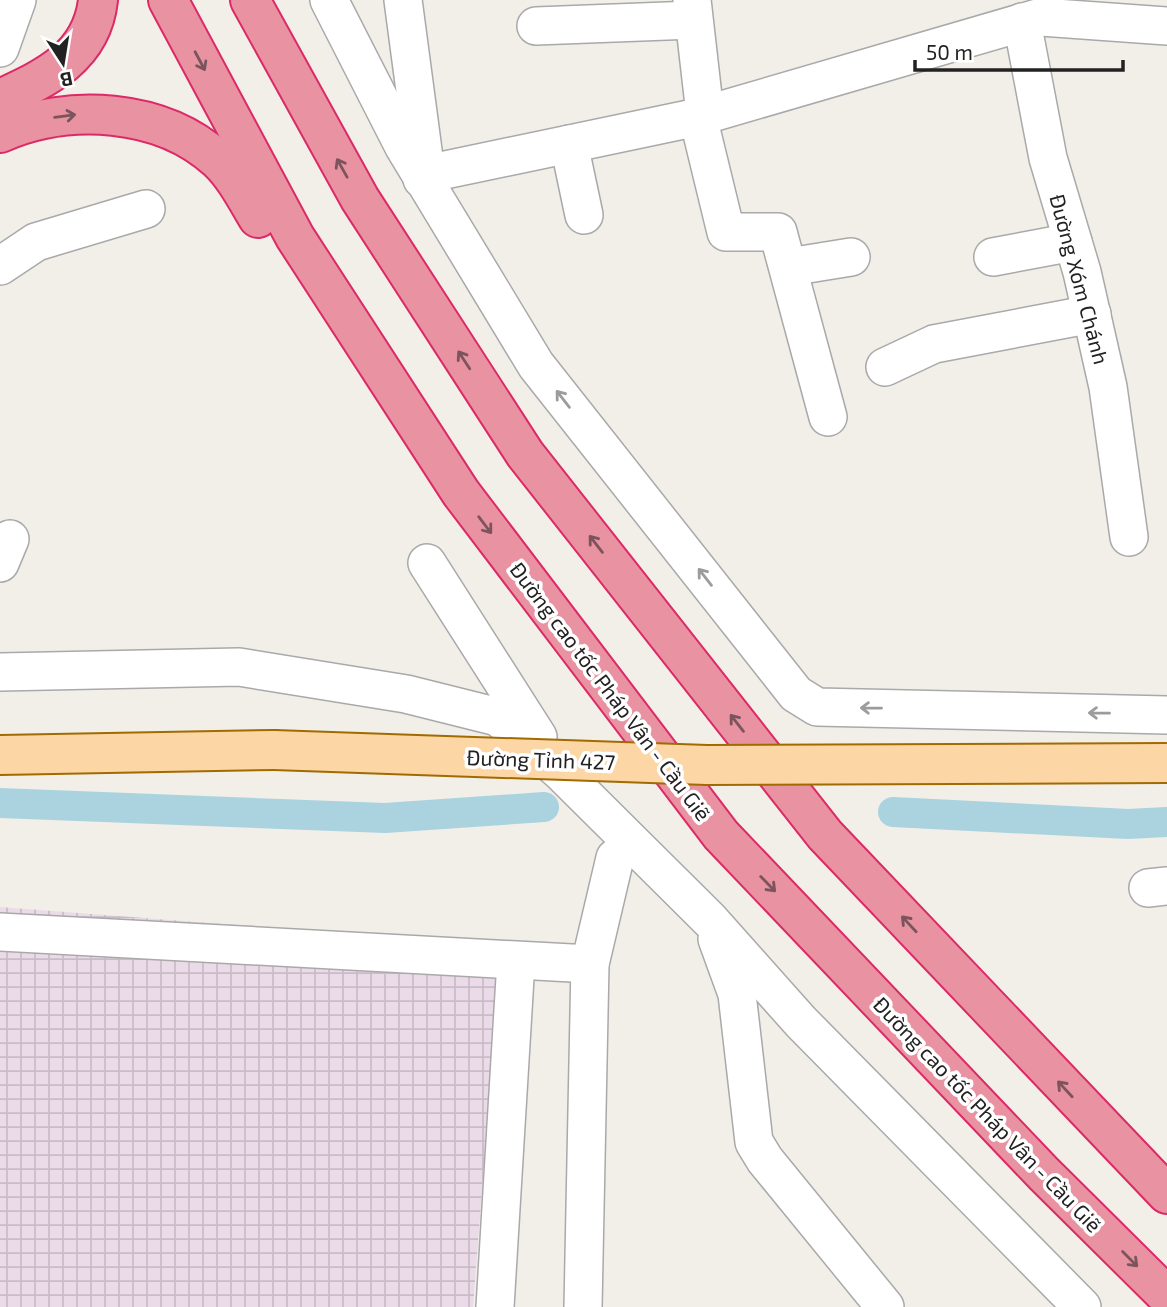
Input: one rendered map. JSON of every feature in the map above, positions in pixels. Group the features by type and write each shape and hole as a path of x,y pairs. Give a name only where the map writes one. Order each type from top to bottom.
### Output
{"highway":[{"path":"0,99 37,82 79,51 96,22 98,0"},
{"name":"Đường cao tốc Pháp Vân - Cầu Giẽ","path":"169,0 295,237 461,493 721,835 1044,1174 1167,1296"},
{"path":"250,0 360,199 525,454 825,835 1111,1139 1167,1194"},
{"path":"0,133 27,121 71,114 112,114 150,123 196,144 219,160 312,301 461,493"},
{"path":"1111,1139 1167,1180"}],"main road":[{"name":"Đường Tỉnh 427","path":"0,755 274,750 707,765 1167,763"}],"street":[{"path":"0,48 17,0"},
{"path":"329,0 424,176 536,365 796,694 817,707 1167,715"},
{"path":"403,0 424,176"},
{"path":"536,26 692,10 701,115 726,232 778,232 828,417"},
{"path":"424,176 701,115 1035,13 1167,26"},
{"name":"Đường Xóm Chánh","path":"1035,13 1048,158 1092,314 1108,387 1129,537"},
{"path":"569,144 584,215"},
{"path":"0,266 36,242 146,209"},
{"path":"993,257 1073,242"},
{"path":"789,267 851,257"},
{"path":"885,367 934,344 1092,314"},
{"path":"427,562 562,773"},
{"path":"0,672 239,667 406,694 498,717 562,773 711,920 801,1022 1078,1305"},
{"path":"583,1307 590,964 615,859 632,844"},
{"path":"711,920 737,994 754,1142 765,1160 885,1307"},
{"path":"0,932 590,964"},
{"path":"495,1307 516,961"}],"shaded area":[{"path":"0,907 501,945 473,1307 0,1307"}],"waterway":[{"path":"0,803 385,818 544,807"},
{"path":"893,812 1128,824 1167,822"}]}
